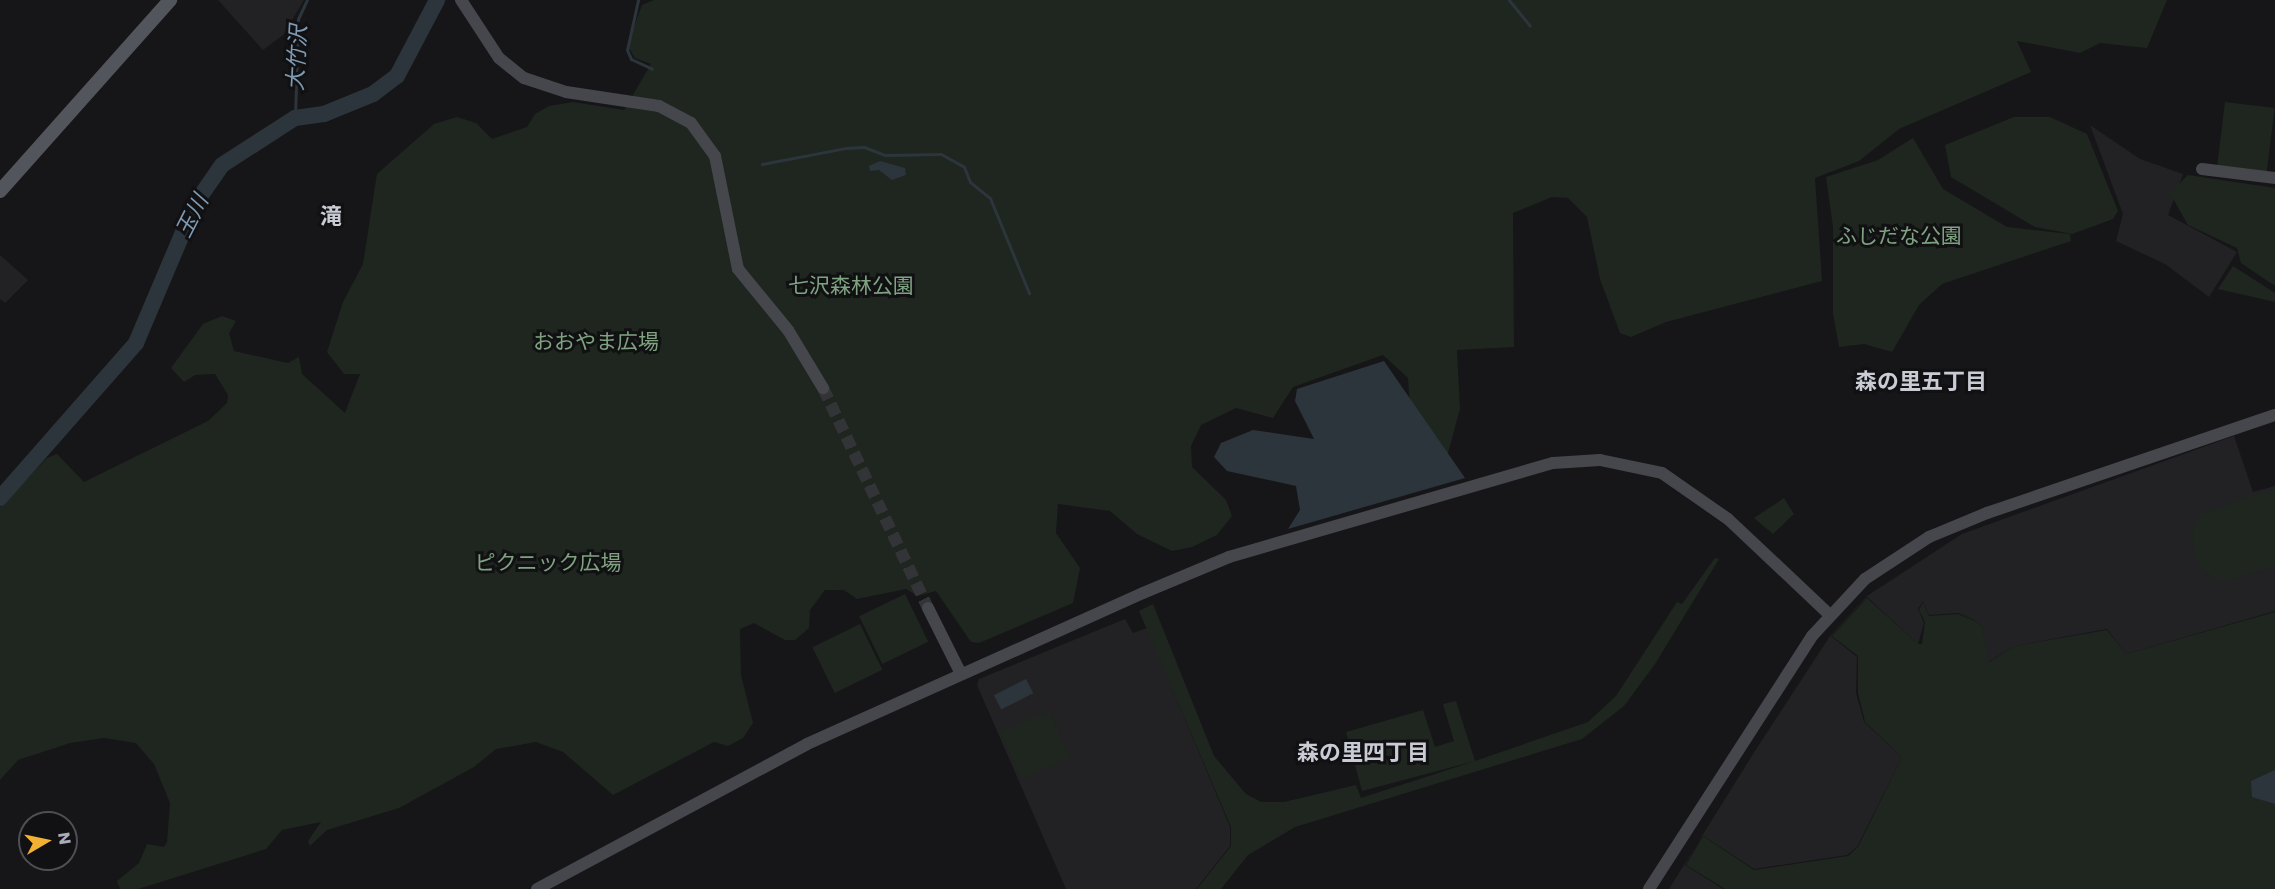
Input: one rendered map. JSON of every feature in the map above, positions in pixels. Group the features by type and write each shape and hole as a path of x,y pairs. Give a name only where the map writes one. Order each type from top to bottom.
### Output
{"main road":[{"path":"0,191 170,0"}],"street":[{"path":"461,0 499,58 524,78 566,93 659,106 691,123 716,156 738,269 788,330 823,388"},
{"path":"2202,169 2275,178"},
{"path":"1649,889 1778,687 1830,615 1865,579 1932,536 2275,415"},
{"path":"537,889 807,744 960,672 1229,557 1541,466 1587,459 1642,466 1686,486 1830,615"},
{"path":"928,608 960,672"}],"shaded area":[{"path":"218,0 304,0 283,35 263,50"},
{"path":"2090,125 2140,159 2183,174 2168,215 2237,252 2209,297 2165,264 2116,241 2123,214"},
{"path":"880,161 905,168 906,175 892,180 879,170 870,171 869,166"},
{"path":"0,255 28,280 5,303 0,299"},
{"path":"1384,361 1465,478 1288,529 1300,510 1296,486 1227,471 1214,457 1221,443 1253,430 1314,439 1295,401 1297,389"},
{"path":"2234,436 2253,492 2275,486 2275,611 2126,654 2107,629 2015,646 1988,662 1982,626 1974,620 1958,613 1929,615 1923,601 1918,609 1924,623 1918,644 1867,597 1831,636 1857,657 1856,693 1864,722 1902,757 1857,847 1847,855 1754,869 1702,835 1830,636 1867,596 1962,534"},
{"path":"1125,619 1133,633 1147,628 1230,827 1230,846 1196,889 1066,889 977,685 979,679"},
{"path":"1026,679 1033,693 1001,710 994,695"},
{"path":"2275,770 2275,804 2252,797 2251,781"},
{"path":"1696,846 1685,865 1723,889 1669,889"}],"green space":[{"name":"七沢森林公園","path":"654,0 2167,0 2147,48 2100,43 2080,53 2017,41 2031,72 1899,129 1859,161 1815,178 1822,281 1666,322 1631,337 1620,333 1600,279 1587,217 1568,198 1552,197 1513,213 1514,347 1457,350 1460,409 1443,471 1323,445 1410,407 1408,378 1383,355 1293,387 1273,418 1236,408 1201,425 1191,446 1192,467 1226,500 1232,516 1217,535 1192,547 1172,551 1137,534 1110,511 1058,504 1056,533 1080,568 1073,603 979,643 971,642 936,591 918,596 906,589 857,599 844,590 825,590 810,610 809,628 795,640 785,640 754,623 740,629 741,675 753,723 743,738 728,746 714,742 613,795 563,752 536,742 496,749 474,767 399,808 327,830 310,846 308,841 321,822 282,830 266,849 138,889 120,889 117,881 139,863 147,844 164,847 167,842 170,803 154,764 136,743 104,738 70,743 18,760 0,780 0,507 47,458 57,454 84,482 208,421 227,403 228,395 215,374 195,375 184,382 171,368 203,324 222,316 236,321 229,333 234,351 288,363 299,357 302,374 345,413 360,374 344,374 327,352 343,302 363,264 377,174 434,124 457,117 476,123 492,139 527,127 535,114 549,106 573,102 624,110 651,64 635,58 627,45 642,5"},
{"path":"2225,102 2275,108 2267,172 2217,166"},
{"path":"2014,117 2050,117 2087,134 2118,211 2113,219 2072,234 2035,227 1951,177 1945,145"},
{"name":"ふじだな公園","path":"1913,138 1943,189 2007,227 2070,234 2071,241 1942,284 1919,305 1892,352 1864,344 1839,347 1833,313 1833,227 1826,177 1878,160"},
{"path":"2188,175 2275,188 2275,286 2241,263 2237,248 2188,225 2170,193"},
{"path":"2233,266 2275,293 2275,302 2218,289"},
{"path":"2275,488 2275,566 2226,581 2211,576 2200,567 2193,548 2192,533 2200,514"},
{"path":"1784,498 1794,514 1773,534 1754,518"},
{"path":"1715,558 1719,559 1655,664 1624,706 1582,739 1295,827 1248,855 1221,889 1197,889 1231,846 1231,827 1139,611 1153,604 1214,756 1246,794 1261,802 1284,802 1356,785 1361,798 1588,722 1616,696 1677,602 1682,604"},
{"path":"905,594 928,642 882,664 859,616"},
{"path":"1867,598 1918,644 1922,644 1925,622 1919,610 1923,602 1929,616 1958,614 1975,621 1982,626 1989,662 2015,646 2107,630 2126,654 2275,612 2275,889 1725,889 1686,865 1703,836 1754,870 1848,856 1858,847 1902,757 1865,722 1858,693 1858,656 1832,636"},
{"path":"860,624 882,670 835,693 812,647"},
{"path":"1456,701 1475,761 1362,791 1346,732 1423,710 1435,747 1454,741 1443,704"},
{"path":"1049,711 1070,758 1021,779 1001,733"}],"waterway":[{"name":"大竹沢","path":"295,118 298,19 307,0"},
{"name":"玉川","path":"0,498 136,343 195,204 222,165 295,118 324,114 373,94 397,76 437,0"},
{"path":"638,0 627,50 631,59 652,69"},
{"path":"1509,0 1530,26"},
{"path":"762,164 846,148 864,147 885,155 941,154 964,167 970,182 990,198 1029,293"}],"tunnel":[{"path":"823,388 928,608"}],"district":[{"name":"滝","path":"331,217"},
{"name":"森の里五丁目","path":"1921,382"},
{"name":"森の里四丁目","path":"1363,753"}],"park label":[{"name":"おおやま広場","path":"596,342"},
{"name":"ピクニック広場","path":"548,563"}]}
